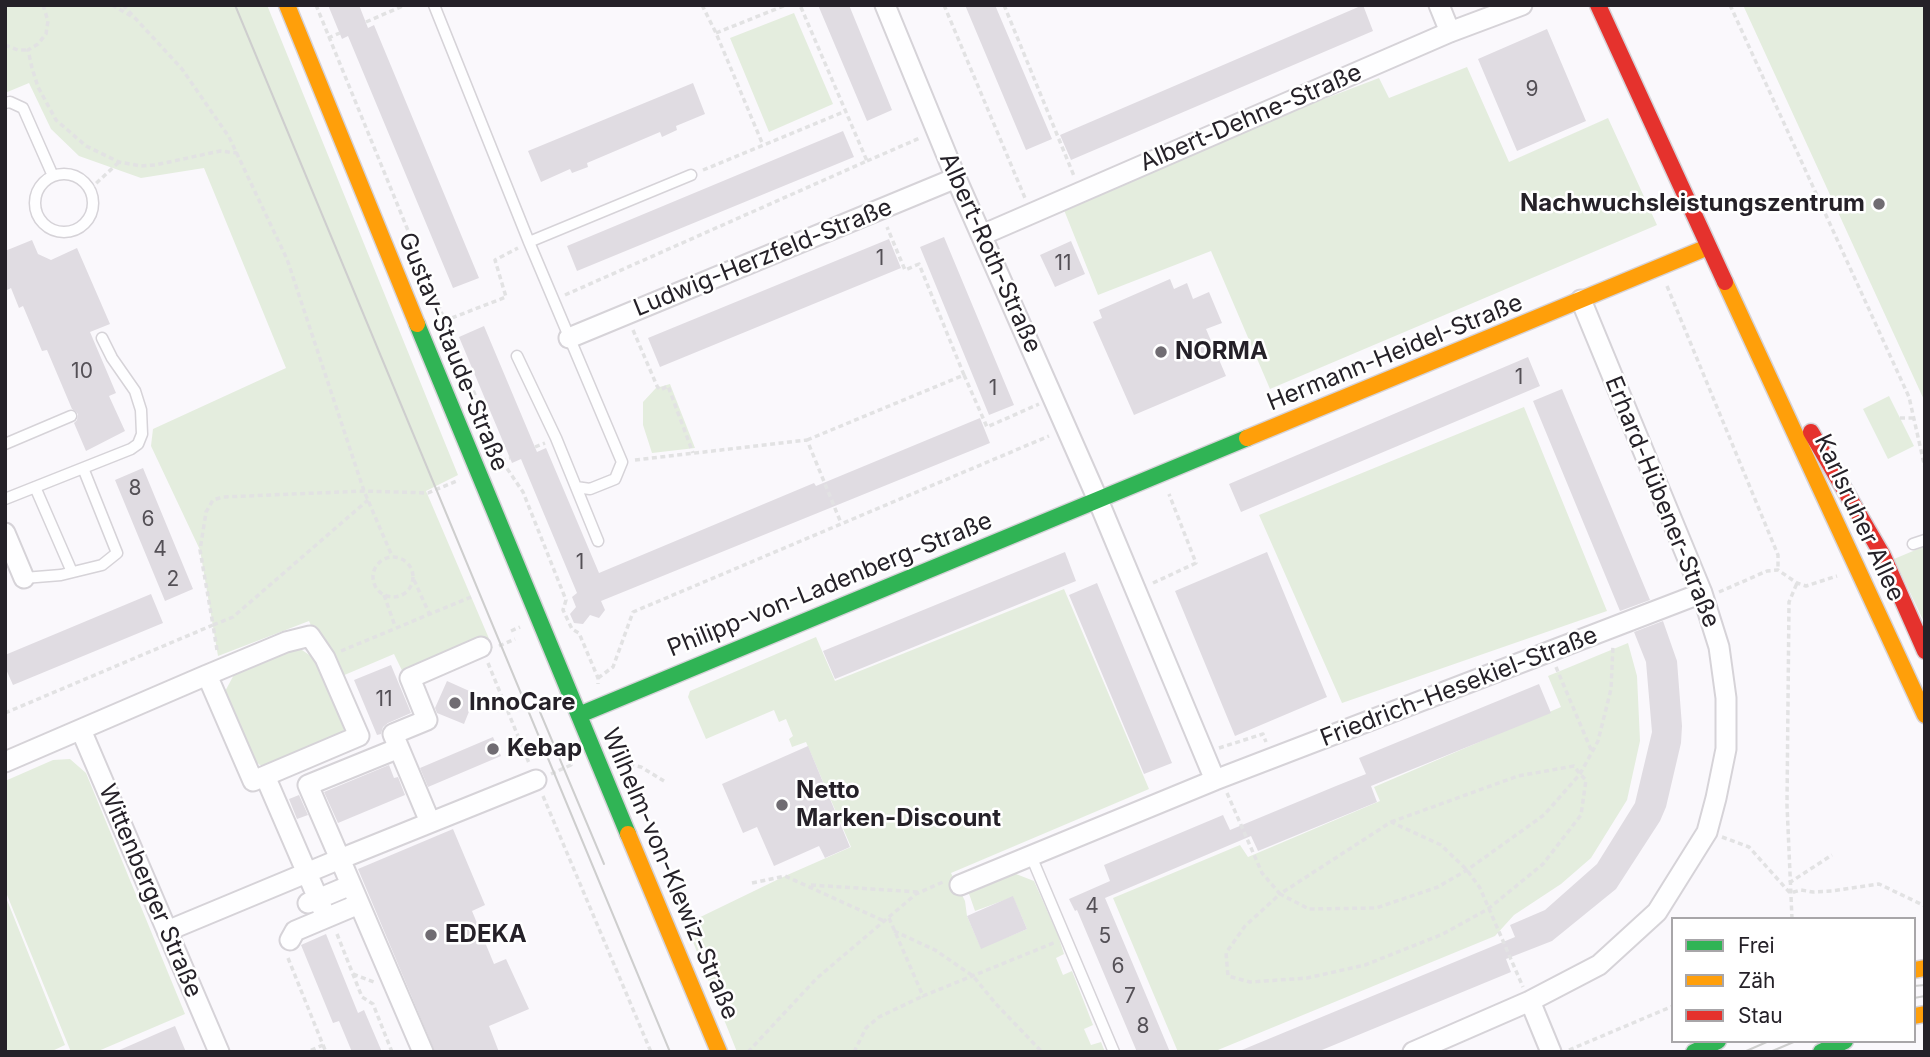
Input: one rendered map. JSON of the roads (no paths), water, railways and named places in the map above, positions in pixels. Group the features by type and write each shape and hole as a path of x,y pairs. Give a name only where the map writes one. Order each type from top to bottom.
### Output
{"street":[{"name":"Gustav-Staude-Straße","path":"287,5 517,570 579,715"},
{"name":"Albert-Roth-Straße","path":"885,5 956,178 1098,500"},
{"path":"1439,5 1450,32"},
{"name":"Albert-Dehne-Straße","path":"982,235 1450,32 1522,5"},
{"name":"Karlsruher Allee","path":"1598,5 1925,715"},
{"name":"Ludwig-Herzfeld-Straße","path":"569,338 956,178"},
{"name":"Hermann-Heidel-Straße","path":"1098,500 1709,247"},
{"name":"Erhard-Hübener-Straße","path":"1413,1052 1530,1001 1599,965 1657,912 1707,832 1726,749 1726,698 1720,647 1704,600 1581,300"},
{"name":"Karlsruher Allee","path":"1770,378 1802,418 1857,509 1889,568 1925,651"},
{"name":"Philipp-von-Ladenberg-Straße","path":"579,715 1098,500"},
{"path":"1098,500 1215,779"},
{"path":"5,533 24,578"},
{"name":"Friedrich-Hesekiel-Straße","path":"960,885 1215,779 1549,650 1704,600"},
{"path":"5,762 207,675 286,642 310,636 325,658 359,736 253,781 207,675"},
{"path":"430,822 393,734 427,720 410,678 481,647"},
{"name":"Wilhelm-von-Klewiz-Straße","path":"579,715 719,1052"},
{"name":"Wittenberger Straße","path":"80,730 219,1052"},
{"path":"399,748 308,785 423,1052"},
{"path":"265,776 306,873 313,901 326,918"},
{"path":"167,931 536,780"},
{"path":"313,901 351,885"},
{"path":"290,940 295,930 359,904"},
{"path":"1530,1001 1551,1052"},
{"path":"1694,1052 1714,1043"},
{"path":"1821,1052 1841,1043"}],"lane":[{"path":"433,5 622,461 615,479 590,489 576,487"},
{"path":"5,103 10,102 23,108 53,176"},
{"path":"71,175 80,178 90,189 94,201 89,218 76,230 55,231 40,219 36,210 38,190 53,176 71,175"},
{"path":"529,242 691,175"},
{"path":"5,499 138,444 142,434 141,410 135,391 102,338"},
{"path":"517,356 556,438 598,541"},
{"path":"5,444 71,416"},
{"path":"24,578 102,565 117,554 83,468"},
{"path":"35,487 72,572"},
{"path":"1913,544 1925,540"},
{"path":"1031,856 1114,1052"}],"tram line":[{"path":"235,5 670,1052"},
{"path":"540,712 604,864"},
{"path":"1916,986 1925,985"},
{"path":"1916,998 1925,996"},
{"path":"1744,1052 1764,1043"},
{"path":"1770,1052 1791,1043"}],"place":[{"name":"Nachwuchsleistungszentrum","path":"1879,204"},
{"name":"NORMA","path":"1161,352"},
{"name":"InnoCare","path":"455,703"},
{"name":"Kebap","path":"493,749"},
{"name":"Netto Marken-Discount","path":"782,805"},
{"name":"EDEKA","path":"431,935"}]}
